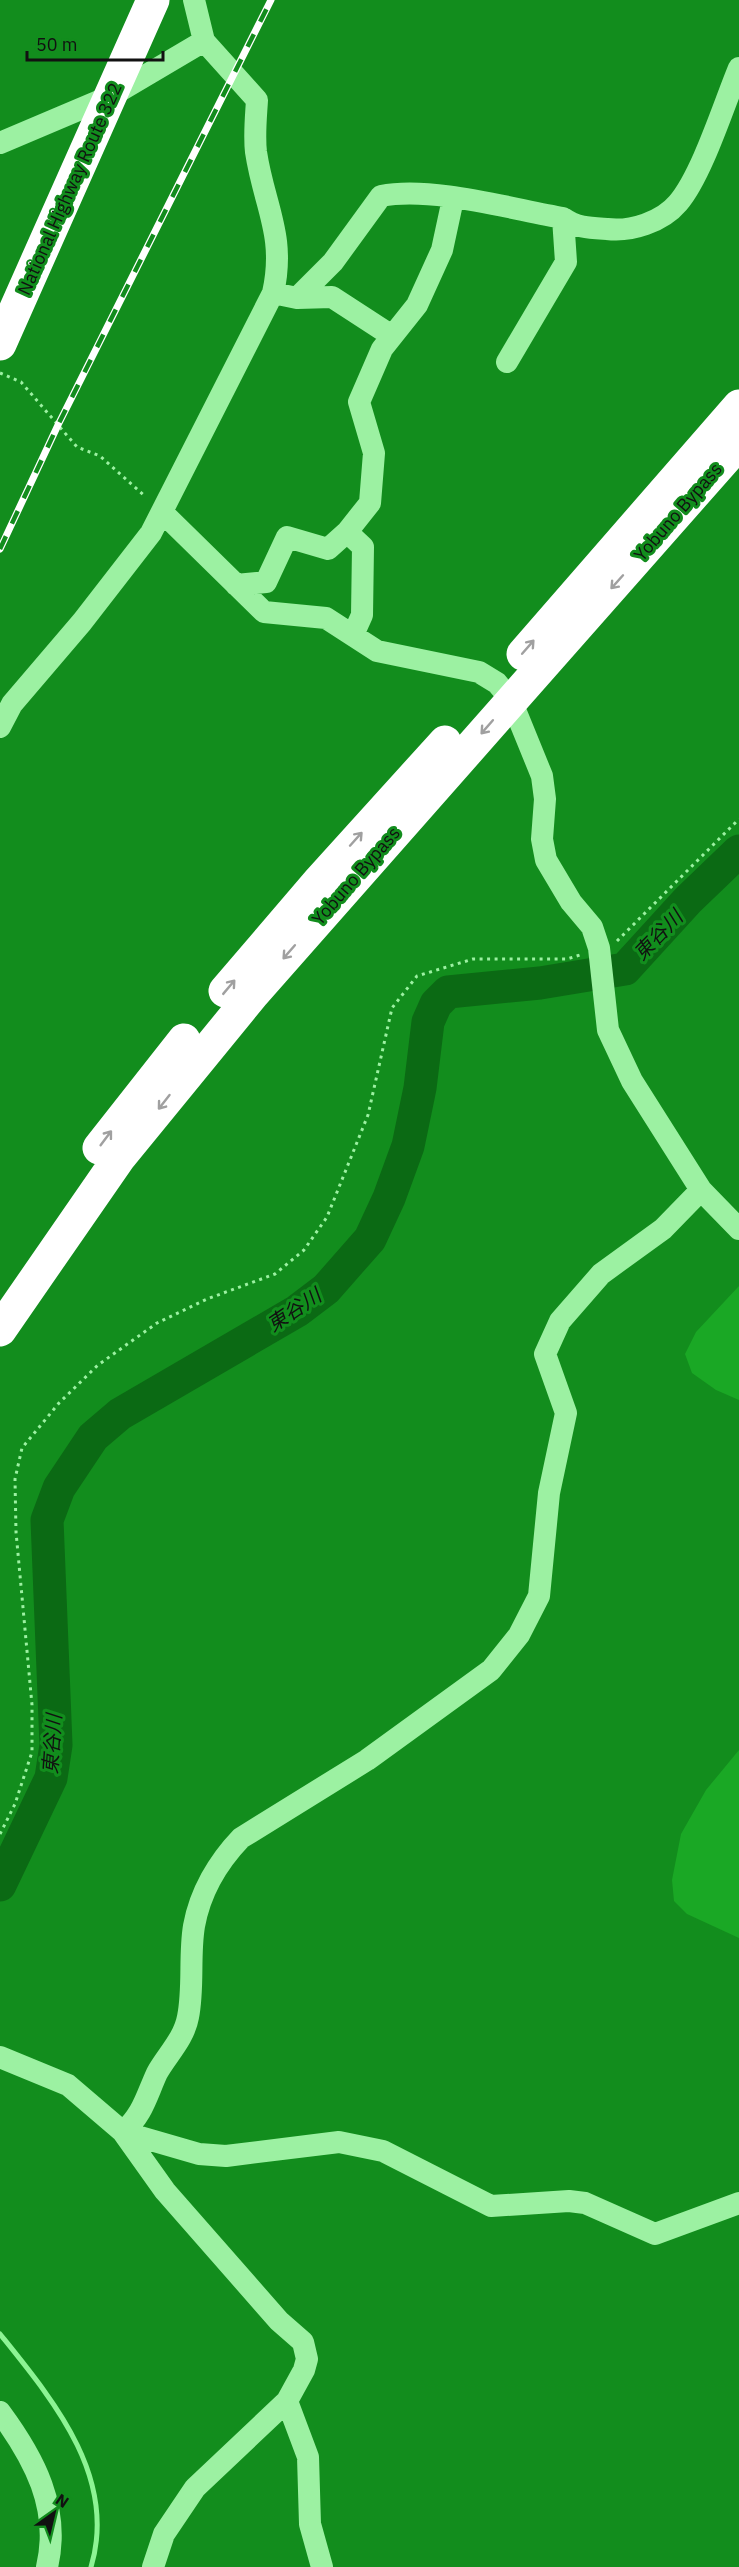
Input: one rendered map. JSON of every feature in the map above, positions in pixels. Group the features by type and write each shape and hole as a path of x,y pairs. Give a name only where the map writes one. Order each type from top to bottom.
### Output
{"highway":[{"name":"National Highway Route 322","path":"0,344 153,0"},
{"name":"Yobuno Bypass","path":"0,1330 119,1158 739,406"},
{"name":"Yobuno Bypass","path":"0,1289 77,1177 141,1092 320,880 504,692 739,443"}],"street":[{"path":"0,727 12,704 82,622 151,533 273,294 278,272 276,229 256,150 257,100 204,41 194,0"},
{"path":"0,143 111,96 204,41"},
{"path":"297,298 333,262 381,196 400,192 453,199 563,218 574,226 621,231 657,220 678,204 694,176 739,68"},
{"path":"236,585 266,582 287,537 328,549 347,532 370,503 374,453 359,402 382,349 417,305 442,250 453,199"},
{"path":"507,362 566,262 563,218"},
{"path":"273,294 297,298 332,297 392,336"},
{"path":"163,513 264,612 326,618 377,651 478,672 504,692 542,776 545,799 542,839 546,860 566,895 592,927 599,948 608,1030 632,1081 701,1190 739,1227"},
{"path":"347,532 363,547 362,615 353,635"},
{"path":"123,2132 138,2118 158,2072 174,2050 188,2019 196,1917 216,1868 228,1852 241,1838 367,1760 491,1670 519,1635 539,1596 549,1493 566,1413 545,1354 560,1321 601,1274 663,1229 701,1190"},
{"path":"0,2056 68,2085 123,2132 165,2192 279,2321 303,2342 307,2359 304,2370 287,2401 195,2488 164,2534 153,2567"},
{"path":"123,2132 199,2154 226,2156 339,2142 364,2145 393,2156 491,2206 569,2201 585,2204 655,2234 739,2203"},
{"path":"287,2401 308,2457 310,2524 322,2567"},
{"path":"0,2412 23,2443 42,2480 52,2522 47,2567"}],"path":[{"path":"0,373 21,382 77,447 100,456 163,513"},
{"path":"0,1834 15,1804 32,1752 32,1705 16,1532 15,1479 22,1448 59,1403 98,1365 157,1323 207,1299 275,1274 304,1250 327,1217 368,1115 392,1008 417,976 473,958 567,959 618,941 739,819"}],"green space":[{"path":"739,1286 739,1400 716,1390 692,1373 685,1354 696,1332"},
{"path":"739,1750 739,1938 687,1914 674,1901 672,1880 681,1834 706,1790"}],"waterway":[{"name":"東谷川","path":"0,1885 51,1778 56,1745 47,1520 59,1488 93,1437 120,1414 297,1311 326,1289 370,1239 389,1198 408,1146 420,1088 428,1022 436,1004 448,992 540,983 625,969 688,900 739,851"},
{"path":"0,2334 59,2413 76,2442 88,2471 96,2502 97,2534 91,2567"}],"railway":[{"path":"0,549 58,425 271,0"}]}
